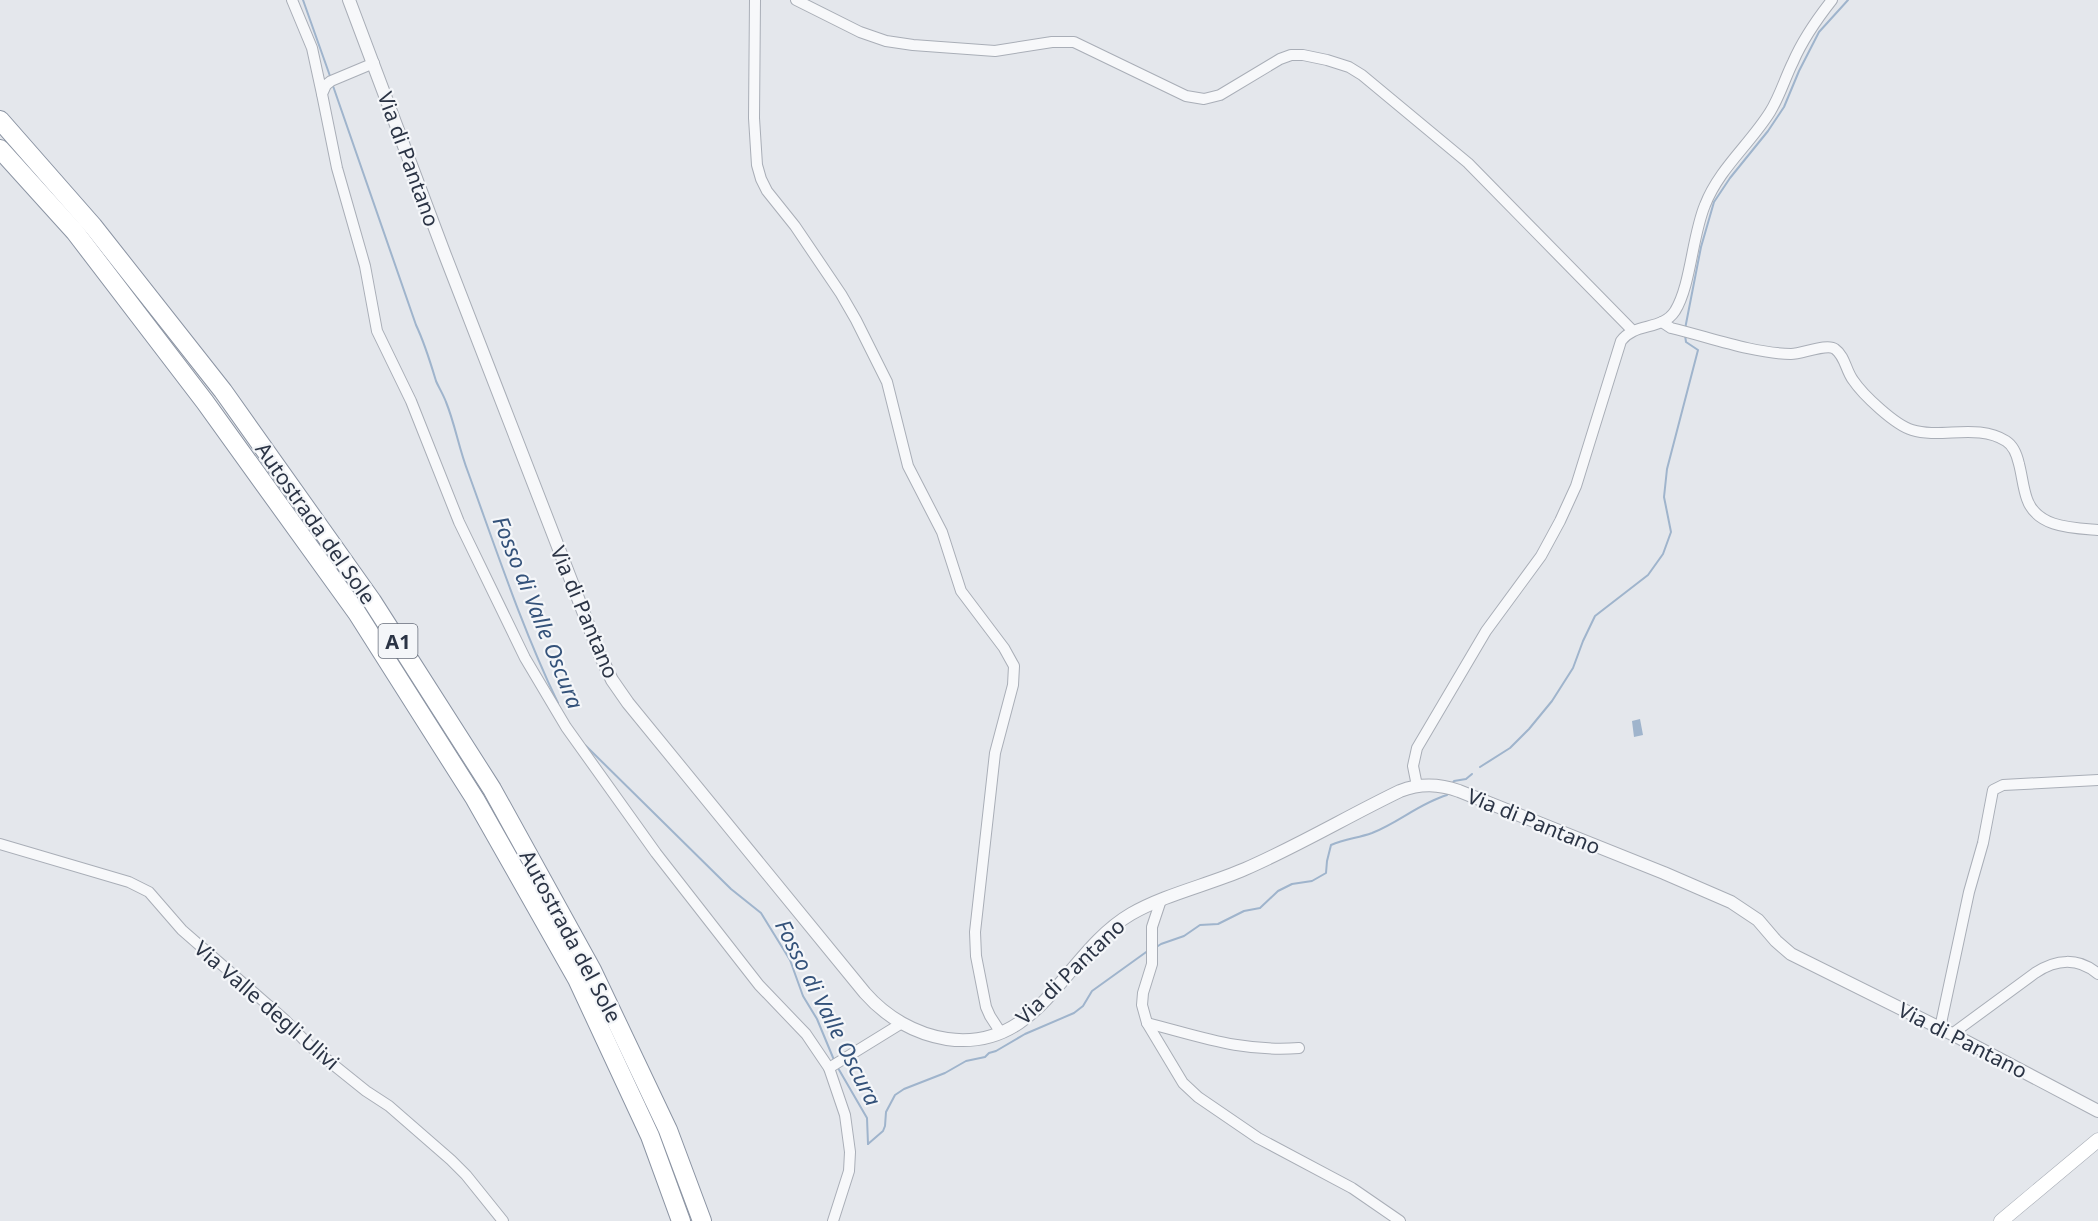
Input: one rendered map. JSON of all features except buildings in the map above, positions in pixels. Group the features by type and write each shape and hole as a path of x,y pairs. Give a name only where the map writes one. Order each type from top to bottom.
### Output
{"highway":[{"name":"Autostrada del Sole","path":"0,120 93,226 223,391 372,601 492,789 592,970 668,1130 702,1221"},
{"name":"Autostrada del Sole","path":"0,149 75,232 205,402 357,613 475,799 577,979 650,1136 681,1221"}],"main road":[{"path":"2001,1221 2098,1140"}],"street":[{"path":"292,0 312,48 337,168 365,266 377,331 411,401 459,522 525,658 566,727 656,853 759,985 808,1037 829,1068 846,1120 850,1152 849,1171 833,1221"},
{"name":"Via di Pantano","path":"350,0 462,299 600,655 612,680 628,703 865,993 885,1012 902,1023 934,1037 955,1040 978,1039 1001,1033 1041,1005 1109,930 1132,914 1161,900 1251,867 1400,791 1417,786 1438,785 1459,791 1731,902 1758,920 1789,952 2098,1111"},
{"path":"755,0 754,118 757,165 761,179 767,191 799,232 856,320 887,382 908,466 942,532 961,591 1004,648 1014,666 1013,685 995,753 975,932 975,950 986,1007 1001,1033"},
{"path":"796,0 860,32 880,39 912,45 995,51 1052,42 1074,42 1171,90 1197,98 1211,98 1220,95 1288,56 1303,55 1349,67 1362,75 1468,163 1632,330"},
{"path":"1417,786 1413,766 1417,748 1486,631 1542,556 1569,502 1619,346 1632,330 1662,322 1675,310 1682,294 1698,226 1708,197 1724,172 1769,114 1801,45 1832,0"},
{"path":"322,94 326,85 331,81 374,63"},
{"path":"1662,322 1671,328 1762,350 1799,354 1827,347 1834,348 1841,355 1856,384 1900,425 1918,432 1980,433 2005,440 2016,453 2027,499 2034,511 2055,524 2098,530"},
{"path":"1940,1028 1993,790 2003,785 2098,780"},
{"name":"Via Valle degli Ulivi","path":"0,844 135,884 145,889 182,930 276,1012 310,1046 366,1091 392,1108 451,1160 466,1174 502,1221"},
{"path":"1161,900 1152,927 1151,968 1142,997 1142,1009 1147,1023 1179,1077 1193,1093 1258,1138 1358,1191 1400,1221"},
{"path":"1952,1034 2035,973 2051,964 2073,962 2098,974"},
{"path":"829,1068 902,1023"},
{"path":"1147,1023 1231,1046 1268,1049 1299,1048"}],"water":[{"path":"1640,719 1643,735 1634,737 1632,721"}],"waterway":[{"name":"Fosso di Valle Oscura","path":"303,0 330,76"},
{"path":"1685,329 1701,247 1714,202 1784,107 1819,32 1848,0"},
{"name":"Fosso di Valle Oscura","path":"332,83 436,381 449,410 499,559 558,703"},
{"path":"1480,767 1510,748 1529,729 1552,701 1573,668 1595,616 1648,575 1663,554 1671,532 1664,497 1667,469 1698,350 1686,342 1685,335"},
{"name":"Fosso di Valle Oscura","path":"585,745 731,889 761,913 790,960 803,996 817,1019 834,1060"},
{"path":"1452,784 1472,774"},
{"path":"1155,948 1184,936 1200,925 1218,924 1244,911 1260,908 1278,891 1292,884 1312,881 1326,873 1331,845 1382,829 1449,792"},
{"path":"868,1144 883,1131 886,1112 895,1095 966,1061 985,1057 1025,1034 1074,1013 1083,1006 1092,991 1149,950"},
{"name":"Fosso di Valle Oscura","path":"838,1068 867,1118 868,1144"}]}
